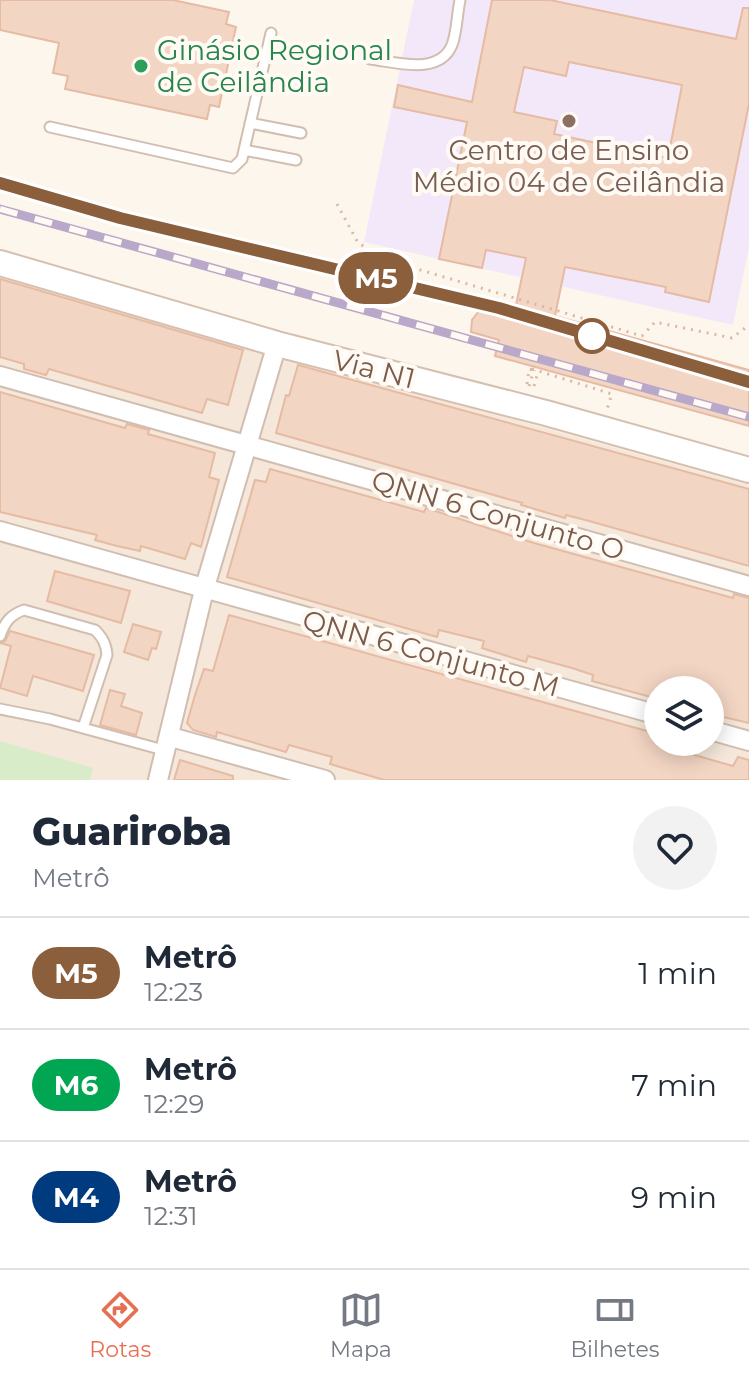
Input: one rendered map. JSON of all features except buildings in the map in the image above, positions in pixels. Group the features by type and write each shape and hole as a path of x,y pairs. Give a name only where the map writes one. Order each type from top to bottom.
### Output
{"street":[{"name":"Via N1","path":"0,263 277,344 602,428 749,470"},
{"path":"158,780 204,590 277,344"},
{"name":"QNN 6 Conjunto O","path":"0,376 749,586"},
{"name":"QNN 6 Conjunto M","path":"0,531 644,711"},
{"path":"724,734 749,741"},
{"path":"169,744 325,780"}],"lane":[{"path":"370,59 430,65 441,60 452,46 460,0"},
{"path":"50,127 233,168 239,165 244,150 271,33"},
{"path":"250,123 301,133"},
{"path":"244,150 296,160"},
{"path":"0,636 4,623 24,610 95,630 99,634 106,643 107,655 83,728"},
{"path":"0,709 169,744"}],"path":[{"path":"337,204 357,241 377,257 642,336 655,322 732,338 749,325"},
{"path":"534,370 530,385 529,369 534,370 612,394 602,428"}],"shaded area":[{"name":"Centro de Ensino Médio 04 de Ceilândia","path":"414,0 749,0 749,247 733,325 364,242"},
{"path":"0,276 749,485 749,780 0,780"}],"green space":[{"path":"0,741 93,768 90,780 0,780"}],"railway":[{"path":"0,183 120,218 509,311 749,382"},
{"path":"0,209 749,417"}],"metro line":[{"name":"M5","path":"0,183 120,218 499,308 749,382"}],"place":[{"name":"Ginásio Regional de Ceilândia","path":"141,66"},
{"name":"Centro de Ensino Médio 04 de Ceilândia","path":"569,121"}]}
